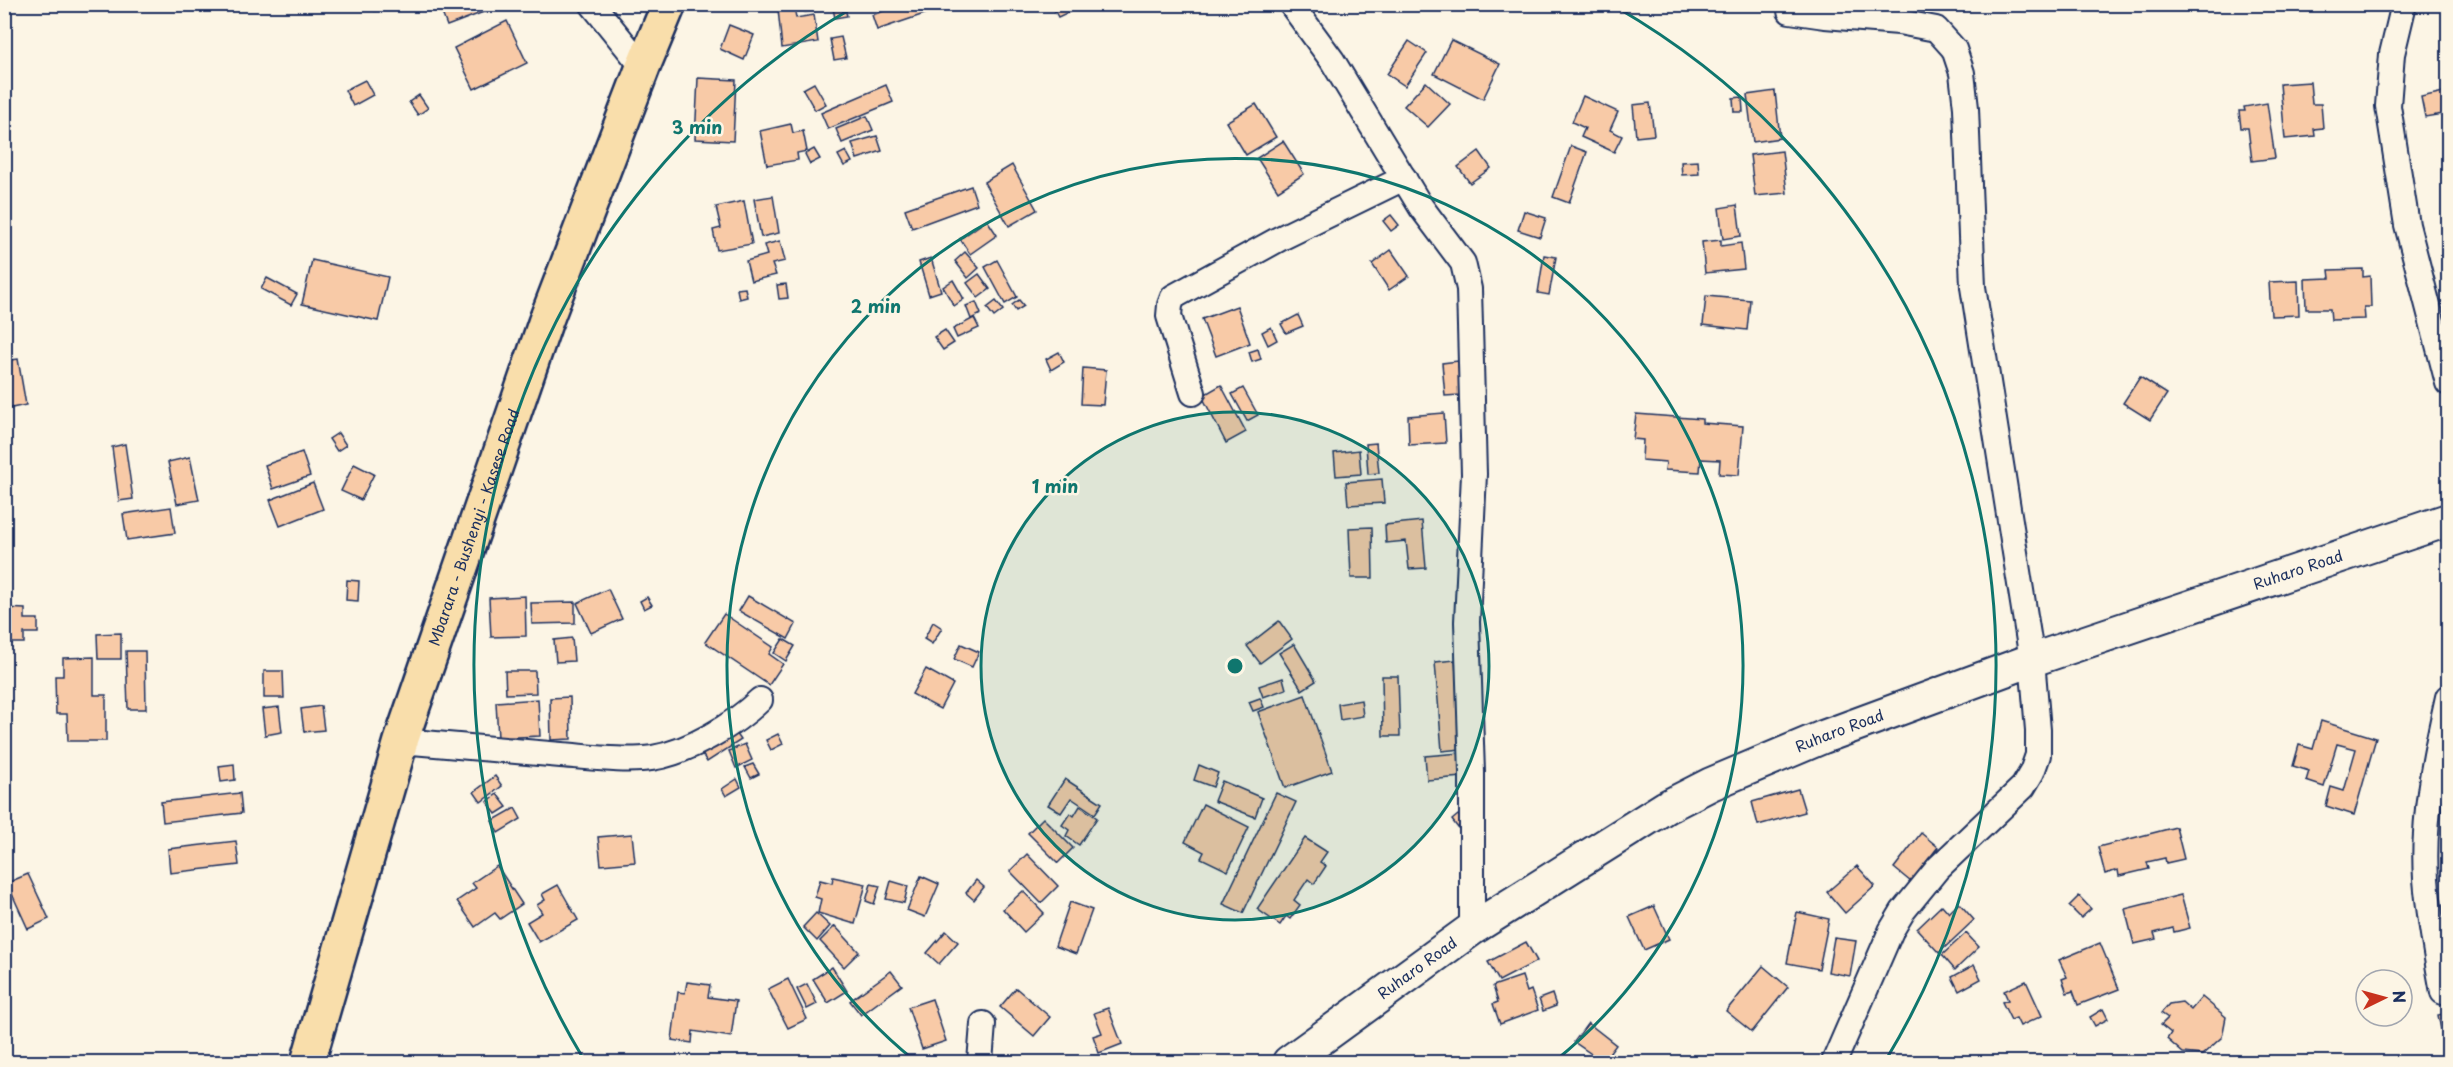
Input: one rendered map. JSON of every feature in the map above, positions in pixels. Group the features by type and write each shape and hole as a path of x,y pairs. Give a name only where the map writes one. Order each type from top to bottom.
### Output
{"main road":[{"name":"Mbarara - Bushenyi - Kasese Road","path":"308,1062 401,741 545,323 669,4"}],"street":[{"path":"592,4 643,68"},
{"path":"1291,4 1332,60 1421,207 1463,263 1469,289 1473,474 1467,622 1472,773 1472,929"},
{"path":"2404,4 2392,54 2388,106 2407,225 2448,383"},
{"path":"1790,11 1899,22 1936,30 1953,49 1962,73 1966,108 1973,287 2032,660 2038,730 2038,755 2023,787 1954,850 1903,911 1891,931 1834,1062"},
{"path":"1193,393 1169,316 1173,297 1279,239 1404,178"},
{"name":"Ruharo Road","path":"1289,1062 1472,929 1666,807 1711,784 1823,737 2032,660 2448,520"},
{"path":"2443,992 2431,927 2426,867 2432,792 2448,697"},
{"path":"401,741 596,758 651,758 677,752 706,737 744,715 760,700"},
{"path":"980,1062 983,1024"}],"building":[{"path":"373,4 398,4 375,11"},
{"path":"462,4 492,4 494,8 447,26 442,13"},
{"path":"804,4 819,4 820,10 805,12"},
{"path":"832,4 844,4 847,16 835,18"},
{"path":"904,4 944,4 945,7 877,30 872,15"},
{"path":"1051,4 1070,4 1073,10 1058,17"},
{"path":"794,6 796,18 814,15 818,42 782,48 778,9"},
{"path":"507,21 527,63 474,89 454,48"},
{"path":"729,25 754,35 744,60 720,49"},
{"path":"841,37 846,58 834,60 830,39"},
{"path":"1451,40 1500,64 1483,99 1434,74"},
{"path":"1409,41 1427,53 1405,86 1387,74"},
{"path":"698,78 736,80 733,141 695,139"},
{"path":"365,80 373,95 353,106 345,90"},
{"path":"1426,82 1450,104 1428,127 1404,106"},
{"path":"2310,82 2312,104 2321,104 2323,128 2314,129 2315,136 2285,139 2280,84"},
{"path":"814,83 826,104 815,110 803,89"},
{"path":"886,85 893,102 828,129 821,113"},
{"path":"1775,91 1780,138 1753,142 1747,95"},
{"path":"2448,91 2448,113 2425,117 2421,97"},
{"path":"419,95 428,108 418,115 409,102"},
{"path":"1583,96 1618,112 1610,130 1622,136 1614,152 1581,137 1585,128 1572,122"},
{"path":"1742,97 1743,112 1734,112 1733,98"},
{"path":"1650,103 1654,135 1636,137 1633,105"},
{"path":"2267,103 2275,158 2252,161 2248,128 2241,128 2239,111 2245,111 2244,107"},
{"path":"1256,104 1276,137 1246,155 1226,122"},
{"path":"867,116 873,130 842,143 836,129"},
{"path":"791,124 793,133 803,131 807,151 797,153 798,160 767,165 760,131"},
{"path":"877,136 882,151 857,159 852,143"},
{"path":"1283,141 1304,174 1278,191 1257,158"},
{"path":"1571,146 1587,152 1569,203 1553,197"},
{"path":"814,149 820,159 810,164 805,154"},
{"path":"846,151 852,162 844,166 838,155"},
{"path":"1479,151 1491,168 1470,183 1458,167"},
{"path":"1782,151 1787,193 1755,196 1750,155"},
{"path":"1698,161 1699,174 1682,175 1681,162"},
{"path":"1012,165 1037,210 1009,226 984,182"},
{"path":"971,186 977,204 912,228 905,209"},
{"path":"773,196 779,233 761,237 754,199"},
{"path":"744,201 752,244 717,250 713,230 721,228 716,207"},
{"path":"1737,205 1741,236 1723,239 1719,208"},
{"path":"1524,211 1546,218 1540,237 1518,230"},
{"path":"1391,215 1399,225 1391,231 1383,221"},
{"path":"987,220 997,235 970,254 960,239"},
{"path":"1721,240 1721,246 1741,243 1744,269 1705,273 1702,242"},
{"path":"780,241 785,261 772,264 776,275 751,281 746,261 767,255 764,245"},
{"path":"1391,250 1409,276 1389,290 1372,264"},
{"path":"965,252 979,268 968,278 955,261"},
{"path":"1544,255 1556,257 1549,295 1538,293"},
{"path":"931,258 941,291 929,295 919,262"},
{"path":"312,260 388,277 378,321 302,304"},
{"path":"997,260 1017,297 1005,304 985,267"},
{"path":"2363,269 2363,277 2370,276 2371,307 2364,307 2365,319 2331,320 2330,309 2306,309 2305,279 2330,278 2329,270"},
{"path":"979,274 990,289 978,298 967,283"},
{"path":"267,278 297,294 291,305 261,289"},
{"path":"953,280 964,299 954,306 943,287"},
{"path":"2298,281 2299,315 2271,316 2269,282"},
{"path":"786,284 788,298 779,299 777,285"},
{"path":"745,288 747,297 739,299 737,289"},
{"path":"1706,296 1750,300 1747,330 1703,325"},
{"path":"1019,300 1024,306 1016,311 1012,305"},
{"path":"996,301 1003,310 994,317 987,308"},
{"path":"976,302 981,314 971,319 966,306"},
{"path":"1237,306 1250,343 1216,356 1202,319"},
{"path":"1298,315 1303,326 1286,333 1281,324"},
{"path":"974,318 979,328 957,338 953,329"},
{"path":"1271,327 1277,340 1268,345 1262,332"},
{"path":"945,330 954,343 943,350 934,337"},
{"path":"1258,349 1261,359 1252,362 1249,352"},
{"path":"1059,352 1064,362 1051,370 1046,359"},
{"path":"18,359 26,405 7,409 4,395 4,361"},
{"path":"1458,361 1460,395 1445,396 1442,363"},
{"path":"1083,368 1106,370 1103,405 1081,404"},
{"path":"2140,377 2167,394 2150,420 2123,403"},
{"path":"1221,385 1246,432 1226,443 1202,396"},
{"path":"1243,388 1258,415 1247,421 1232,394"},
{"path":"1444,413 1446,443 1409,445 1408,416"},
{"path":"1636,414 1702,419 1702,423 1743,426 1739,475 1719,474 1720,460 1701,459 1700,472 1665,470 1666,462 1642,460 1643,440 1633,439"},
{"path":"338,433 346,445 337,451 329,439"},
{"path":"1376,443 1379,473 1368,474 1366,444"},
{"path":"125,444 133,499 119,501 112,447"},
{"path":"1359,450 1361,474 1336,476 1334,453"},
{"path":"302,452 310,476 273,489 265,465"},
{"path":"190,457 199,500 177,504 168,462"},
{"path":"354,464 374,474 361,500 341,491"},
{"path":"1382,479 1384,503 1348,505 1346,482"},
{"path":"313,483 323,509 280,526 270,500"},
{"path":"171,507 175,533 127,540 123,514"},
{"path":"1422,521 1426,568 1409,569 1406,541 1386,543 1385,525"},
{"path":"1372,527 1373,578 1351,578 1349,528"},
{"path":"347,580 359,581 358,601 346,600"},
{"path":"608,589 622,619 591,633 577,603"},
{"path":"525,596 526,636 491,637 489,598"},
{"path":"748,596 796,624 788,639 739,611"},
{"path":"647,597 652,605 644,609 640,601"},
{"path":"575,602 575,623 532,624 531,603"},
{"path":"4,608 25,609 25,619 38,619 38,633 24,633 24,643 4,643"},
{"path":"724,614 773,647 769,654 783,664 769,685 705,642"},
{"path":"1279,621 1292,639 1260,663 1247,646"},
{"path":"933,622 942,628 932,644 924,639"},
{"path":"121,633 121,659 98,659 97,634"},
{"path":"572,638 574,661 556,662 554,640"},
{"path":"783,639 795,646 786,661 774,653"},
{"path":"961,644 979,652 972,667 954,659"},
{"path":"1294,644 1316,681 1302,690 1279,653"},
{"path":"126,651 145,651 146,709 128,709"},
{"path":"94,657 94,695 106,695 106,741 68,741 67,714 56,714 55,676 63,676 63,658"},
{"path":"1455,660 1461,749 1442,751 1435,662"},
{"path":"926,669 953,684 940,709 912,694"},
{"path":"264,671 283,671 284,698 264,698"},
{"path":"505,671 535,671 536,693 506,694"},
{"path":"1382,676 1398,676 1400,736 1383,736"},
{"path":"1283,678 1286,689 1263,697 1259,686"},
{"path":"1305,695 1332,771 1285,788 1258,712"},
{"path":"570,697 571,739 551,740 550,698"},
{"path":"1260,698 1264,707 1253,711 1249,702"},
{"path":"538,699 540,736 498,738 496,702"},
{"path":"1361,700 1363,716 1340,720 1338,704"},
{"path":"321,706 324,730 304,732 301,709"},
{"path":"279,707 282,732 265,735 262,709"},
{"path":"2321,721 2376,738 2354,815 2326,806 2331,787 2344,791 2356,749 2337,744 2324,787 2306,781 2309,771 2293,766 2299,745 2313,749"},
{"path":"732,727 741,740 707,762 699,749"},
{"path":"778,734 783,744 771,750 766,740"},
{"path":"745,744 752,760 736,768 729,751"},
{"path":"1460,753 1462,777 1427,780 1425,756"},
{"path":"234,764 235,780 221,782 219,766"},
{"path":"753,764 759,774 751,778 745,767"},
{"path":"1199,765 1218,773 1213,787 1194,780"},
{"path":"495,776 502,786 481,802 474,792"},
{"path":"737,779 741,787 726,796 722,789"},
{"path":"1065,779 1102,803 1095,814 1071,798 1061,813 1048,805"},
{"path":"1222,781 1262,798 1255,817 1214,801"},
{"path":"1798,789 1805,812 1758,825 1752,802"},
{"path":"240,793 242,813 163,822 161,802"},
{"path":"1276,793 1296,802 1243,913 1223,904"},
{"path":"497,794 507,807 496,814 487,802"},
{"path":"1203,804 1249,827 1228,871 1201,858 1204,852 1185,842"},
{"path":"1080,806 1097,818 1079,845 1066,836 1069,830 1062,825 1070,813 1074,816"},
{"path":"515,808 521,819 498,833 492,821"},
{"path":"1464,810 1471,818 1458,828 1452,820"},
{"path":"1043,818 1073,848 1058,863 1028,833"},
{"path":"2176,827 2184,859 2166,863 2165,858 2147,862 2149,869 2119,876 2118,870 2105,874 2098,847"},
{"path":"1921,833 1938,847 1911,882 1894,868"},
{"path":"632,834 635,862 601,865 598,837"},
{"path":"1305,838 1327,852 1320,862 1326,866 1314,884 1308,879 1294,900 1300,905 1290,919 1286,916 1280,925 1257,909"},
{"path":"236,841 239,865 170,873 168,849"},
{"path":"1027,854 1058,886 1041,903 1010,871"},
{"path":"497,866 522,904 500,919 495,913 475,927 457,901 476,888 472,883"},
{"path":"1857,866 1875,886 1845,913 1827,892"},
{"path":"28,874 49,919 28,929 7,883"},
{"path":"921,876 939,884 925,917 907,910"},
{"path":"833,877 866,884 855,924 818,913 821,899 815,897 820,880 832,883"},
{"path":"976,880 984,887 974,900 966,893"},
{"path":"891,881 908,886 904,903 886,899"},
{"path":"871,884 880,886 874,904 866,901"},
{"path":"558,885 578,920 539,942 527,922 542,913 537,905 545,900 542,894"},
{"path":"1023,891 1044,913 1024,932 1003,909"},
{"path":"2181,895 2190,928 2174,932 2173,928 2154,933 2156,939 2134,944 2125,909"},
{"path":"2079,896 2091,909 2081,918 2069,906"},
{"path":"1070,902 1092,910 1076,954 1055,946"},
{"path":"1959,903 1974,920 1939,953 1917,929 1942,905 1949,913"},
{"path":"1654,906 1669,939 1644,950 1629,917"},
{"path":"1797,912 1829,919 1819,969 1787,963"},
{"path":"816,913 830,926 817,941 803,927"},
{"path":"835,926 859,952 844,967 820,941"},
{"path":"946,931 958,942 939,964 927,953"},
{"path":"1966,933 1979,947 1955,970 1942,955"},
{"path":"1834,938 1856,941 1850,976 1828,972"},
{"path":"1526,942 1537,961 1499,981 1488,962"},
{"path":"2100,943 2119,989 2078,1005 2073,991 2067,993 2062,979 2067,977 2059,960"},
{"path":"1974,965 1981,979 1959,991 1952,977"},
{"path":"1763,966 1788,987 1752,1032 1726,1011"},
{"path":"832,967 847,991 828,1003 813,979"},
{"path":"891,971 902,985 861,1015 850,1001"},
{"path":"1522,976 1527,992 1531,990 1538,1010 1500,1024 1493,1004 1498,1002 1493,986"},
{"path":"788,979 807,1019 788,1028 768,989"},
{"path":"2026,981 2042,1016 2020,1026 2016,1018 2011,1020 2002,1002 2008,1000 2004,991"},
{"path":"687,982 710,985 708,997 736,1001 731,1037 693,1031 692,1043 672,1040 678,992 685,993"},
{"path":"807,984 817,1004 807,1009 797,989"},
{"path":"1016,988 1050,1017 1034,1036 1000,1007"},
{"path":"1552,994 1556,1006 1543,1011 1539,999"},
{"path":"2202,997 2226,1017 2222,1037 2202,1055 2183,1053 2167,1039 2171,1033 2161,1025 2168,1018 2161,1013 2169,1004 2182,1002 2191,1010"},
{"path":"932,999 946,1041 922,1049 908,1007"},
{"path":"1108,1008 1122,1044 1099,1053 1093,1036 1102,1033 1094,1013"},
{"path":"2103,1009 2108,1019 2095,1026 2090,1017"},
{"path":"2448,1013 2448,1062 2438,1015"},
{"path":"1588,1023 1616,1045 1603,1062 1574,1042"}]}
